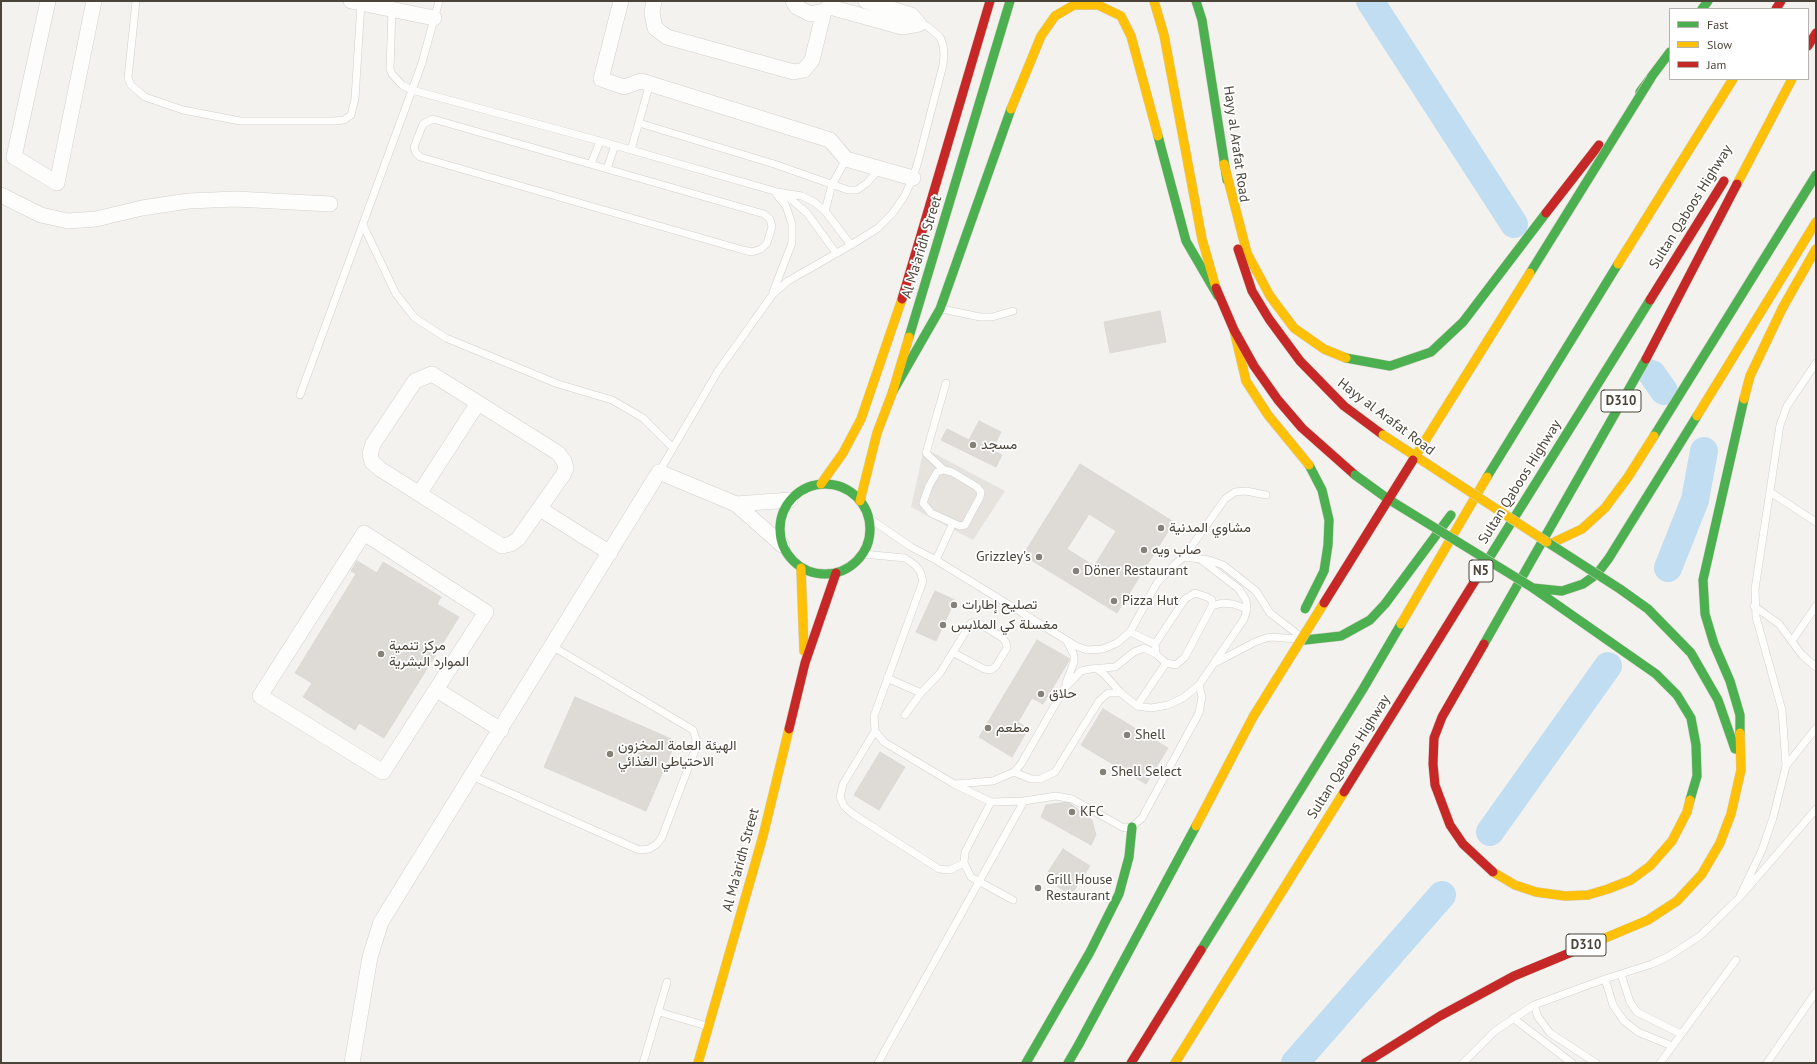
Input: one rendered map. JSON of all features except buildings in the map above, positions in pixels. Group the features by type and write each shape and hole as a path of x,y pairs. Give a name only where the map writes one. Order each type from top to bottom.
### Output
{"main road":[{"name":"Al Ma'aridh Street","path":"821,484 843,453 861,419 895,321 990,1"},
{"name":"Al Ma'aridh Street","path":"860,501 877,433 893,391 1010,1"},
{"name":"D310","path":"1154,1 1164,35 1202,239 1218,296 1234,330 1254,366 1278,400 1302,428 1327,452 1355,475 1388,498 1533,588 1656,674 1677,695 1691,718 1696,745 1697,776 1687,812 1672,841 1650,866 1631,880 1588,895 1565,896 1544,893 1515,885 1492,872 1463,844 1448,820 1435,785 1433,764 1434,738 1442,717 1657,339 1791,80"},
{"name":"Hayy al Arafat Road","path":"1196,1 1202,20 1213,82 1224,164 1239,256 1252,291 1269,319 1300,360 1323,386 1344,406 1416,458 1597,574 1648,609 1691,653 1718,700 1741,770"},
{"path":"893,391 940,309 1013,104 1041,36 1055,16 1074,5 1098,5 1120,16 1131,36 1186,241 1218,296"},
{"path":"1809,45 1815,35"},
{"path":"1224,164 1248,253 1270,296 1294,328 1324,349 1344,357 1390,366 1431,352 1463,322 1669,53"},
{"path":"1253,717 1388,498 1416,458 1651,78"},
{"name":"Sultan Qaboos Highway","path":"1131,1063 1363,689 1505,446 1732,80"},
{"name":"Sultan Qaboos Highway","path":"1745,147 1787,80"},
{"name":"Sultan Qaboos Highway","path":"1175,1063 1728,174"},
{"path":"1550,544 1582,529 1605,508 1628,477 1816,175"},
{"path":"1533,588 1562,591 1582,584 1597,574 1614,551 1816,222"},
{"path":"1741,770 1740,714 1730,681 1714,644 1705,614 1703,580 1739,418 1750,376 1783,307 1816,249"},
{"path":"1068,1063 1176,865 1253,717 1324,571 1328,545 1329,520 1322,490 1308,464 1268,415 1246,381 1234,330"},
{"path":"1305,640 1341,636 1370,620 1385,604 1505,446"},
{"path":"821,484 832,484 853,493 860,501 869,518 869,537 862,554 855,563 836,573 818,574 801,568 793,562 782,545 780,521 790,500 799,492 810,486 821,484"},
{"name":"Al Ma'aridh Street","path":"801,568 805,663"},
{"name":"Al Ma'aridh Street","path":"698,1063 763,836 805,663 836,573"},
{"name":"D310","path":"1365,1063 1440,1016 1514,976 1648,920 1677,901 1702,874 1720,843 1731,814 1741,770"},
{"path":"1026,1063 1090,952 1119,894 1129,857 1132,827"}],"street":[{"path":"48,1 14,158 57,183 94,1"},
{"path":"621,1 601,79 624,87 641,81 830,140 846,158 913,178"},
{"path":"654,1 652,13 655,28 667,37 794,72 804,70 812,60 829,6"},
{"path":"793,1 797,7 810,14 829,6 902,27 919,24"},
{"path":"866,1 911,15 919,24"},
{"path":"356,2 434,18"},
{"path":"1,195 41,215 68,221 96,219 142,208 188,201 236,199 330,204"},
{"path":"432,374 558,453 564,461 566,468 563,475 518,539 511,544 502,546 419,494 380,469 372,462 370,454 373,444 415,381 423,376 432,374"},
{"path":"419,494 478,404"},
{"path":"352,1063 370,957 381,922 659,472 736,504 782,545"},
{"path":"736,504 790,500"},
{"path":"540,509 610,553"},
{"path":"364,532 486,612 438,690 383,772 260,696 364,532"},
{"path":"438,690 501,730"}],"lane":[{"path":"136,1 128,78 131,85 145,97 183,110 240,121 334,121 344,120 351,115 355,99 356,2"},
{"path":"300,395 422,63 438,1"},
{"path":"392,9 390,69 392,74 402,85 412,90 600,140 774,192 792,200 807,213 836,253"},
{"path":"659,472 718,371 773,294 788,281 878,228 892,214 904,197 913,178 941,75 944,55 940,37 931,28 919,24"},
{"path":"631,150 650,84"},
{"path":"433,119 591,164 764,214 770,219 772,227 767,243 761,249 752,252 743,250 426,159 416,153 414,147 423,124 433,119"},
{"path":"639,123 774,164 848,190 857,190 867,184 880,168"},
{"path":"591,164 600,140"},
{"path":"607,169 615,145"},
{"path":"824,211 832,185 846,158"},
{"path":"774,192 788,192 802,196 814,202 824,211 851,245"},
{"path":"773,294 792,243 792,224 786,206 774,192"},
{"path":"363,225 396,294 415,318 446,338 558,384 612,400 643,418 673,448"},
{"path":"940,309 980,317 992,317 1013,312"},
{"path":"1739,898 1762,850 1773,818 1786,766 1782,710 1756,617 1754,606 1755,589 1783,416 1792,398 1816,364"},
{"path":"944,470 937,472 925,495 923,503 932,513 960,526 965,525 980,497 981,492 977,487 952,472 944,470 926,453 946,383"},
{"path":"869,518 911,547 936,560 1067,641 1087,650 1103,649 1117,643 1130,632 1157,583 1175,564 1184,557 1225,499 1235,492 1246,491 1266,495"},
{"path":"1770,492 1816,522"},
{"path":"936,560 954,523"},
{"path":"862,554 904,558 915,565 920,571 923,581 874,716 875,731 884,742 954,784 991,802 1024,801 1056,796 1072,799 1124,828 1132,827 1142,818 1199,714 1202,697 1199,685"},
{"path":"1184,557 1199,558 1223,565 1256,591 1270,613 1305,640"},
{"path":"1097,669 1104,674 1121,693 1137,706 1151,708 1168,704 1183,698 1199,685 1244,619 1247,609 1246,600 1239,589 1199,558"},
{"path":"1064,688 1081,671 1115,667 1134,652 1144,648 1156,654 1166,663 1176,665 1185,658 1212,606 1212,600 1207,596 1195,592 1185,599 1155,644 1156,654"},
{"path":"1212,606 1222,603 1247,609"},
{"path":"1754,606 1778,624 1802,655 1816,667"},
{"path":"1792,641 1816,606"},
{"path":"905,714 921,693 940,673 954,653 971,623 977,622 1003,638 1007,648 996,666 991,670 984,669 954,653"},
{"path":"1130,632 1155,644"},
{"path":"1214,663 1242,648 1269,637 1305,640"},
{"path":"954,784 993,781 1014,772 1021,764 1064,688 1074,662 1074,655 1067,641"},
{"path":"472,776 639,850 649,849 657,844 662,838 695,750 696,739 693,730 552,646"},
{"path":"1137,706 1166,663"},
{"path":"887,678 921,693"},
{"path":"1014,772 1031,779 1040,779 1055,772 1099,701 1108,694 1121,693"},
{"path":"1786,766 1816,728"},
{"path":"875,731 842,784 840,797 844,806 853,814 939,869 950,870 964,863"},
{"path":"878,1063 1024,801"},
{"path":"991,802 965,852 964,863 971,876 1014,900"},
{"path":"1463,1063 1490,1035 1512,1018 1534,1005 1605,979 1652,964 1700,936 1739,898 1816,809"},
{"path":"1660,1063 1736,960"},
{"path":"1621,974 1630,1002 1637,1012 1681,1034"},
{"path":"1605,979 1613,1005 1624,1021 1638,1032 1672,1046"},
{"path":"643,1063 667,982"},
{"path":"1767,1063 1816,992"},
{"path":"1534,1005 1543,1025 1558,1040 1596,1063"},
{"path":"659,1012 709,1027"},
{"path":"1512,1018 1572,1063"},
{"path":"1552,1048 1558,1040"}],"shaded area":[{"path":"924,448 1005,491 973,540 911,507"}],"waterway":[{"path":"1370,1 1514,224"},
{"path":"1652,374 1664,391"},
{"path":"1668,568 1695,500 1704,451"},
{"path":"1490,832 1608,666"},
{"path":"1295,1063 1442,895"}],"traffic: fast":[{"path":"909,337 1010,1"},
{"path":"1196,1 1202,20 1227,180"},
{"path":"1703,8 1708,1"},
{"path":"1640,92 1669,53"},
{"path":"1530,273 1651,78"},
{"path":"893,391 940,309 1011,109"},
{"path":"1158,136 1186,241 1218,296"},
{"path":"1654,436 1816,175"},
{"path":"1346,358 1390,366 1431,352 1463,322 1546,213"},
{"path":"1487,477 1618,264"},
{"path":"1481,571 1650,300"},
{"path":"1484,644 1646,359"},
{"path":"1740,733 1740,715 1730,681 1714,644 1705,614 1703,580 1744,399"},
{"path":"1533,588 1562,591 1583,584 1597,574 1609,558 1697,416"},
{"path":"1309,465 1322,490 1329,520 1328,545 1324,571"},
{"path":"1355,475 1388,499 1533,588"},
{"path":"825,484 842,487 857,497 867,512 870,529 867,546 857,561 842,571 825,574 808,571 793,561 783,546 780,529 783,512 793,497 808,487 825,484"},
{"path":"1305,640 1341,636 1370,620 1385,604 1451,515"},
{"path":"1547,542 1620,589"},
{"path":"1305,609 1324,571"},
{"path":"1533,588 1656,674 1677,695 1691,718 1696,745 1697,776 1690,800"},
{"path":"1620,589 1648,609 1691,653 1718,700 1735,749"},
{"path":"1201,950 1363,689 1401,624"},
{"path":"1079,1044 1196,826"},
{"path":"1026,1063 1090,952 1119,894 1129,857 1132,827"},
{"path":"1068,1063 1079,1044"}],"traffic: slow":[{"path":"1154,1 1164,35 1202,239 1216,288"},
{"path":"1011,109 1041,36 1055,16 1074,5 1098,5 1121,16 1131,36 1158,136"},
{"path":"1618,264 1732,80"},
{"path":"1737,184 1791,80"},
{"path":"1224,164 1247,253 1270,296 1294,328 1324,349 1346,358"},
{"path":"1697,416 1816,222"},
{"path":"1744,399 1750,376 1783,307 1816,249"},
{"path":"1413,460 1530,273"},
{"path":"821,484 843,453 861,419 902,299"},
{"path":"1234,330 1246,381 1268,415 1309,465"},
{"path":"860,501 877,433 893,391 909,337"},
{"path":"1383,435 1547,542"},
{"path":"1550,544 1582,529 1605,508 1628,477 1654,436"},
{"path":"1401,624 1487,477"},
{"path":"801,568 804,651"},
{"path":"1196,826 1253,717 1324,603"},
{"path":"698,1063 763,836 789,729"},
{"path":"1579,949 1648,920 1677,901 1702,874 1720,843 1731,814 1741,770 1740,733"},
{"path":"1175,1063 1344,792"},
{"path":"1493,872 1515,885 1536,892 1565,896 1588,895 1608,889 1631,880 1650,866 1672,841 1687,812 1690,800"}],"traffic: jam":[{"path":"902,299 990,1"},
{"path":"1777,8 1781,1"},
{"path":"1809,44 1816,33"},
{"path":"1546,213 1599,145"},
{"path":"1650,300 1724,181"},
{"path":"1646,359 1737,184"},
{"path":"1238,249 1252,291 1269,319 1300,361 1344,406 1383,435"},
{"path":"1216,288 1234,330 1254,366 1278,400 1302,428 1355,475"},
{"path":"1324,603 1413,460"},
{"path":"1344,792 1481,571"},
{"path":"789,729 805,663 836,573"},
{"path":"1484,644 1442,717 1434,738 1433,764 1435,785 1450,825 1463,844 1493,872"},
{"path":"1365,1063 1440,1016 1514,976 1579,949"},
{"path":"1131,1063 1201,950"}],"place":[{"name":"مسجد","path":"973,445"},
{"name":"مشاوي المدنية","path":"1161,528"},
{"name":"صاب ويه","path":"1144,550"},
{"name":"Grizzley's","path":"1039,557"},
{"name":"Döner Restaurant","path":"1076,571"},
{"name":"Pizza Hut","path":"1114,601"},
{"name":"تصليح إطارات","path":"954,605"},
{"name":"مغسلة كي الملابس","path":"943,625"},
{"name":"مركز تنمية الموارد البشرية","path":"381,654"},
{"name":"حلاق","path":"1041,694"},
{"name":"مطعم","path":"988,728"},
{"name":"Shell","path":"1127,735"},
{"name":"الهيئة العامة المخزون الاحتياطي الغذائي","path":"610,754"},
{"name":"Shell Select","path":"1103,772"},
{"name":"KFC","path":"1072,812"},
{"name":"Grill House Restaurant","path":"1038,888"}]}
